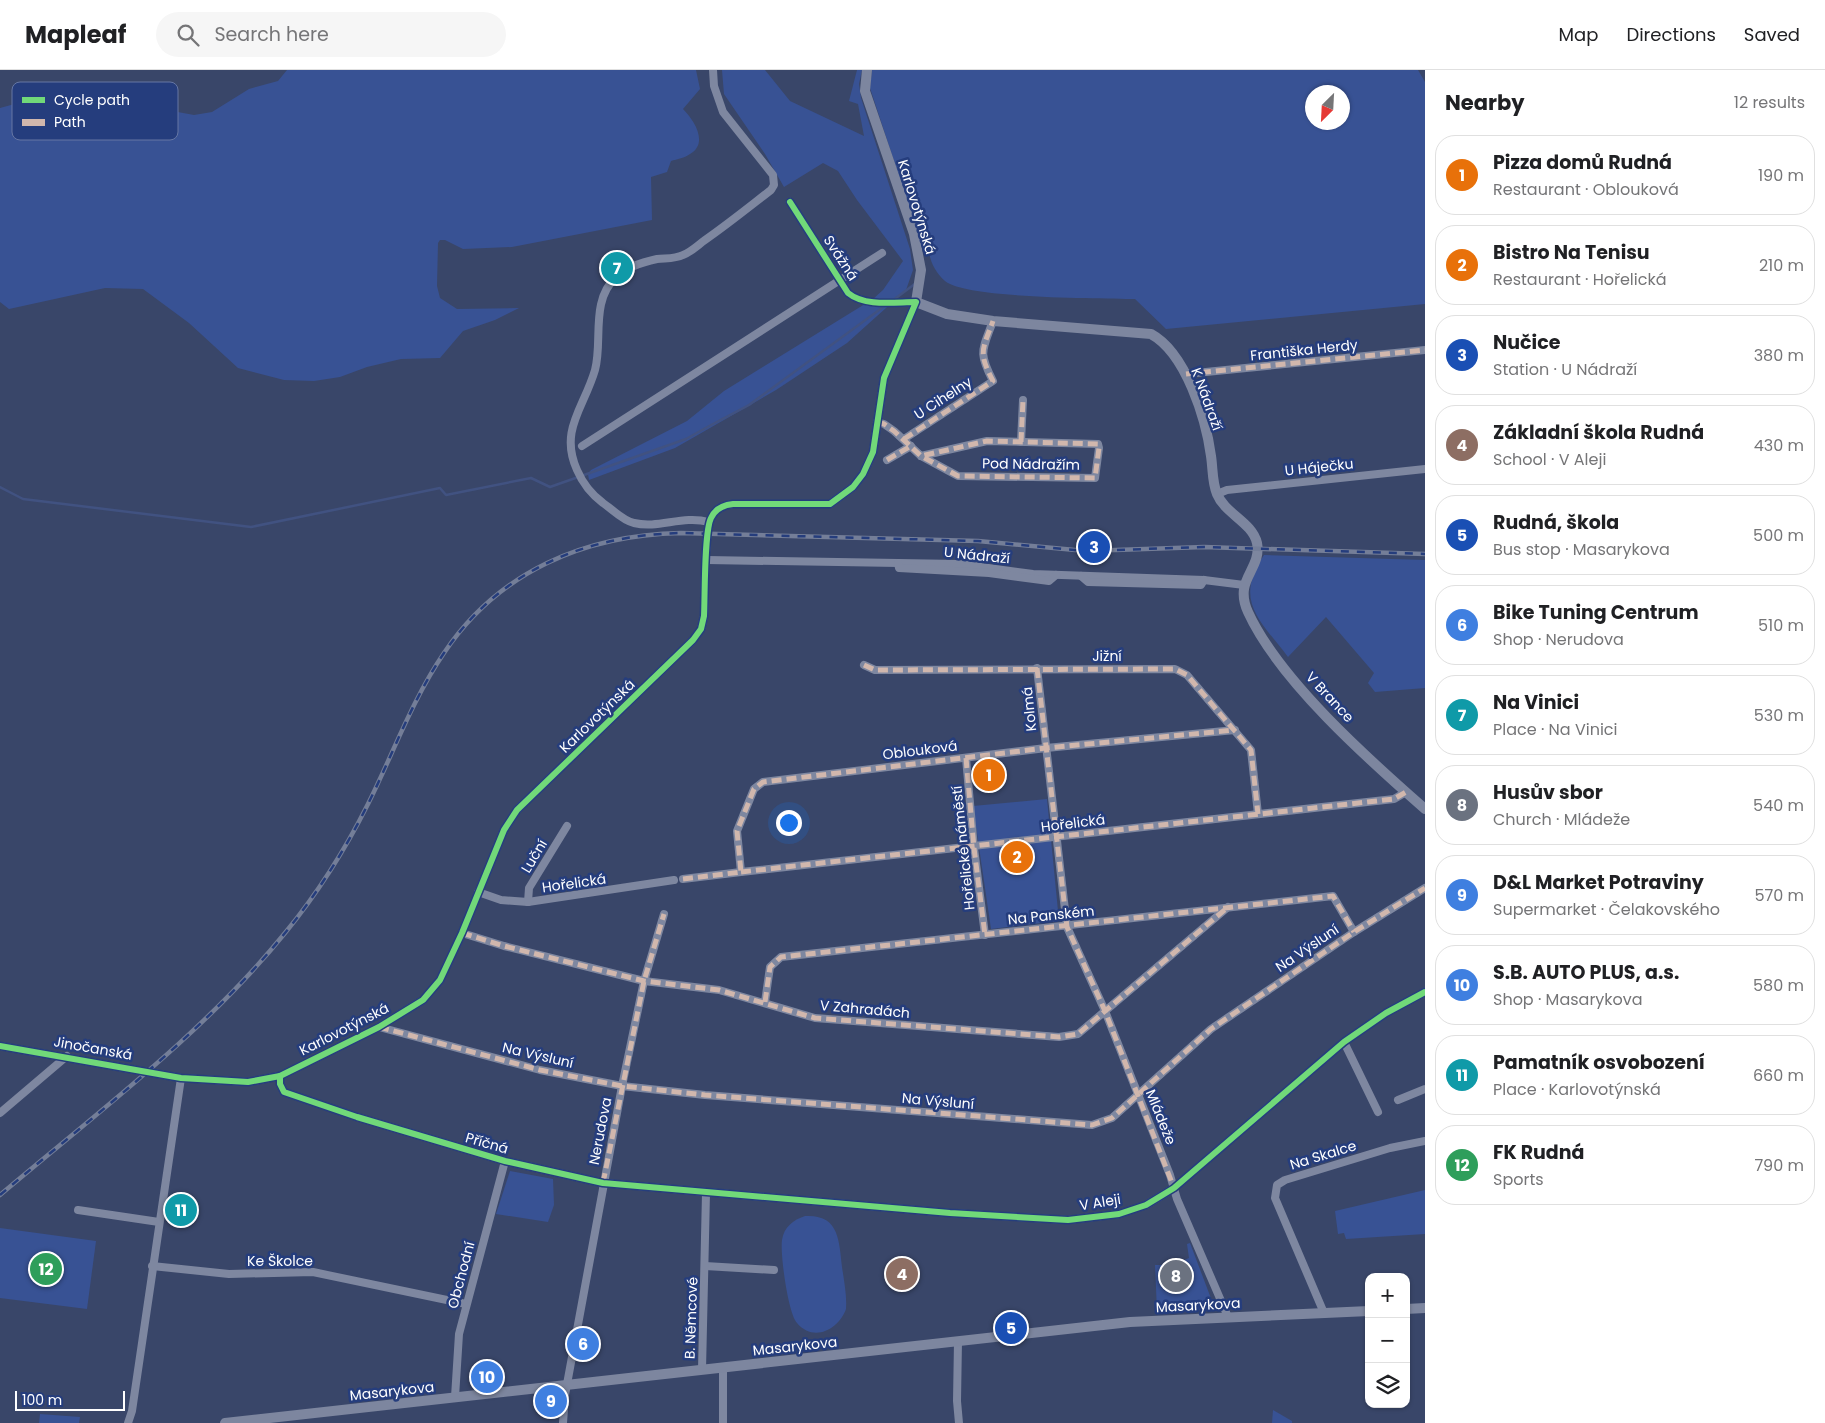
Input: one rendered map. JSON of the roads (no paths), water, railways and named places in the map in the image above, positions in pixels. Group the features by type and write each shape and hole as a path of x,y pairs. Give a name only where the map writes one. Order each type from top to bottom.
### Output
{"main road":[{"name":"Karlovotýnská","path":"867,70 865,91 914,234 921,270 916,302"},
{"name":"K Nádraží","path":"916,302 947,314 993,321 1151,334 1168,347 1186,374 1208,437 1216,494"},
{"path":"1216,494 1223,505 1243,523 1256,540 1256,556 1244,585"},
{"name":"V Brance","path":"1244,585 1248,610 1273,653 1335,723 1425,809"},
{"path":"1410,1309 1425,1308"},
{"name":"Masarykova","path":"224,1423 309,1418 455,1397 1130,1322 1365,1311"}],"street":[{"path":"709,522 682,519 644,524 627,520 595,497 583,482 570,451 570,441 572,428 595,369 598,318 602,302 614,279 626,268 657,259 684,255 735,219 771,190 774,184 773,175 723,112 714,86 713,70"},
{"name":"Svážná","path":"790,202 848,293 863,301 916,302"},
{"name":"Svážná","path":"582,446 882,253"},
{"name":"Karlovotýnská","path":"181,1078 248,1082 280,1076 380,1027 423,1000 440,980 462,933 504,830 517,810 693,640 704,616 709,522 718,510 728,505 816,506 830,504 842,497 863,474 873,452 884,378 916,302"},
{"name":"U Cihelny","path":"904,439 993,381 983,361 982,350 993,321"},
{"name":"Františka Herdy","path":"1186,374 1425,350"},
{"name":"Pod Nádražím","path":"1021,442 1023,400"},
{"name":"Pod Nádražím","path":"877,422 884,424 904,439 921,456 958,476 1095,478 1098,444 987,441 921,456"},
{"path":"887,460 912,446"},
{"name":"U Háječku","path":"1216,494 1227,490 1425,469"},
{"name":"U Nádraží","path":"706,560 960,564 1056,575 1204,580 1244,585"},
{"name":"Jižní","path":"864,665 875,670 1175,669 1187,675 1251,750 1258,814"},
{"name":"Kolmá","path":"1037,668 1046,748"},
{"name":"Oblouková","path":"741,872 737,831 754,789 762,782 1046,748 1235,730"},
{"path":"1046,748 1067,927"},
{"name":"Hořelické náměstí","path":"966,758 974,848 985,935"},
{"name":"Hořelická","path":"741,872 974,848 1394,799 1406,792"},
{"name":"Luční","path":"528,902 529,888 567,826"},
{"path":"684,879 741,872"},
{"name":"Hořelická","path":"478,892 501,900 528,902 674,880"},
{"name":"Na Výsluní","path":"380,1027 540,1070 622,1086 705,1095 1092,1125 1112,1118 1211,1030 1354,932 1425,888"},
{"name":"Na Panském","path":"766,1002 770,967 781,957 1067,927 1333,896 1354,932"},
{"name":"V Zahradách","path":"462,933 504,946 644,981 719,990 766,1002 815,1018 1059,1037 1078,1034 1228,907"},
{"name":"Nerudova","path":"563,1423 603,1183 622,1086 644,981 664,914"},
{"name":"Mládeže","path":"1067,927 1105,1011 1174,1188 1228,1317"},
{"name":"V Aleji","path":"706,1193 950,1213 1068,1220 1119,1214 1146,1205 1174,1188 1344,1042 1386,1013 1425,992"},
{"path":"1344,1042 1378,1112"},
{"name":"Jinočanská","path":"0,1046 67,1056 181,1078"},
{"path":"0,1113 67,1056"},
{"name":"Příčná","path":"280,1076 280,1084 284,1092 357,1117 505,1161 603,1183 706,1193"},
{"path":"128,1423 132,1411 181,1078"},
{"path":"1398,1100 1425,1089"},
{"name":"Na Skalce","path":"1324,1313 1275,1198 1277,1185 1285,1180 1390,1148 1425,1141"},
{"name":"Obchodní","path":"455,1397 459,1334 505,1161"},
{"name":"B. Němcové","path":"702,1370 706,1193"},
{"path":"78,1210 159,1222"},
{"name":"Ke Školce","path":"152,1266 229,1274 313,1272 466,1304"},
{"name":"B. Němcové","path":"705,1266 774,1270"},
{"path":"958,1341 957,1400 959,1423"},
{"path":"723,1368 723,1423"},
{"path":"132,1411 135,1423"}],"waterway":[{"path":"892,301 916,283"},
{"path":"0,487 23,499 251,527 440,488 446,495 531,478 550,487 686,439 749,405 886,305"}],"railway":[{"path":"0,1195 149,1070 185,1038 254,970 297,918 340,855 368,804 422,689 444,653 466,624 491,600 518,580 547,563 578,550 611,541 646,535 681,533 978,541 1086,551 1204,547 1425,554"}],"place":[{"name":"Na Vinici","path":"617,268"},
{"name":"Nučice","path":"1094,547"},
{"name":"Pizza domů Rudná","path":"989,775"},
{"name":"Bistro Na Tenisu","path":"1017,857"},
{"name":"Pamatník osvobození","path":"181,1210"},
{"name":"FK Rudná","path":"46,1269"},
{"name":"Základní škola Rudná","path":"902,1274"},
{"name":"Husův sbor","path":"1176,1276"},
{"name":"Rudná, škola","path":"1011,1328"},
{"name":"Bike Tuning Centrum","path":"583,1344"},
{"name":"S.B. AUTO PLUS, a.s.","path":"487,1377"},
{"name":"D&L Market Potraviny","path":"551,1401"}]}
